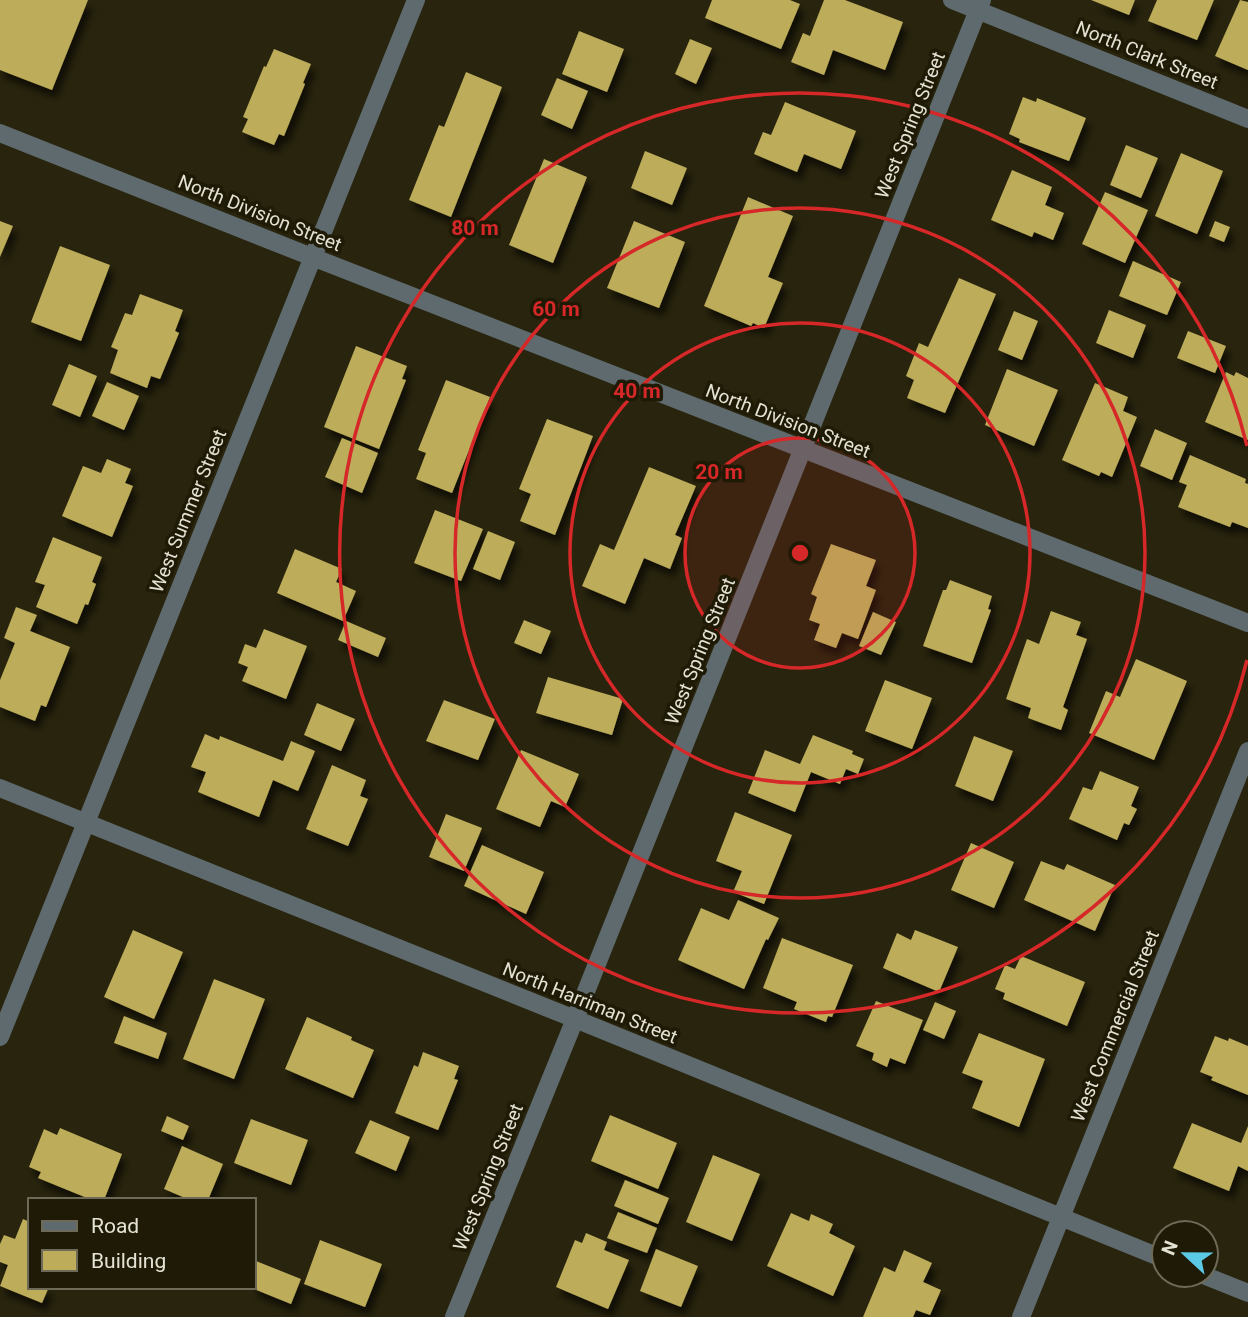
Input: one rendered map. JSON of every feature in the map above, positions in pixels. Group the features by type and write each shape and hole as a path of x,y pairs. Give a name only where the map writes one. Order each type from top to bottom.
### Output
{"street":[{"name":"West Summer Street","path":"0,1037 416,0"},
{"name":"North Clark Street","path":"952,0 980,5 1248,118"},
{"name":"West Spring Street","path":"454,1317 980,5"},
{"name":"North Division Street","path":"0,133 1248,623"},
{"name":"West Commercial Street","path":"1021,1317 1248,751"},
{"name":"North Harriman Street","path":"0,788 1150,1253"},
{"path":"1220,1282 1248,1293"}],"building":[{"path":"0,0 88,0 52,90 0,70"},
{"path":"712,0 790,0 800,4 781,49 705,18"},
{"path":"824,0 845,0 903,22 885,70 833,50 824,75 791,62 803,33 810,36"},
{"path":"1091,0 1135,0 1129,15"},
{"path":"1157,0 1214,0 1197,40 1148,21"},
{"path":"1240,0 1248,2 1248,70 1215,56"},
{"path":"579,31 624,49 607,92 562,74"},
{"path":"690,39 712,48 696,84 675,74"},
{"path":"274,49 311,64 284,136 279,134 274,145 242,132 248,119 243,117"},
{"path":"466,72 502,87 451,217 409,200 439,125 444,127"},
{"path":"557,78 588,91 572,129 541,115"},
{"path":"1023,97 1036,102 1037,98 1086,118 1069,161 1019,142 1020,139 1009,134"},
{"path":"785,102 856,131 841,169 804,154 797,172 754,154 763,132 771,135"},
{"path":"1126,145 1158,158 1141,198 1110,185"},
{"path":"645,151 687,168 672,205 631,188"},
{"path":"1181,153 1223,171 1197,234 1155,216"},
{"path":"544,159 587,177 553,263 509,245"},
{"path":"1012,170 1052,187 1045,205 1064,213 1053,240 1034,232 1032,237 991,220"},
{"path":"1105,192 1148,210 1125,263 1082,244"},
{"path":"748,197 793,216 768,277 783,283 764,328 753,323 751,326 704,306"},
{"path":"0,221 13,226 0,257"},
{"path":"634,221 685,242 659,308 607,288"},
{"path":"1215,221 1230,227 1224,242 1209,236"},
{"path":"60,246 110,265 81,341 31,322"},
{"path":"1133,261 1181,282 1167,315 1119,296"},
{"path":"959,278 996,294 945,413 907,398 914,380 906,376 919,343 928,347"},
{"path":"140,294 183,310 175,331 179,333 160,379 151,376 147,388 110,373 118,350 111,347 125,313 132,315"},
{"path":"1109,310 1146,325 1133,358 1096,343"},
{"path":"1014,311 1038,321 1022,360 998,350"},
{"path":"1188,331 1226,346 1215,373 1177,358"},
{"path":"356,346 407,366 402,379 406,380 379,449 324,427"},
{"path":"69,364 97,376 80,417 52,405"},
{"path":"1007,369 1058,390 1034,446 985,425"},
{"path":"1226,372 1234,376 1236,372 1248,378 1248,440 1205,422"},
{"path":"446,380 490,397 452,493 416,479 426,453 418,450"},
{"path":"107,382 139,396 124,430 92,416"},
{"path":"1095,383 1128,397 1123,411 1137,417 1112,477 1101,472 1099,476 1062,460"},
{"path":"547,419 593,436 555,535 520,521 531,494 519,489"},
{"path":"1155,429 1187,443 1172,480 1140,466"},
{"path":"342,438 378,453 362,493 325,477"},
{"path":"1190,455 1246,479 1248,528 1232,522 1230,527 1178,507 1187,485 1179,482"},
{"path":"107,459 131,469 125,483 133,486 112,537 62,516 83,466 101,473"},
{"path":"649,467 696,486 675,535 682,538 670,569 644,558 625,604 582,586 600,544 614,550"},
{"path":"435,510 483,529 461,581 414,563"},
{"path":"488,531 515,542 500,580 473,569"},
{"path":"53,537 102,557 92,582 96,584 77,624 36,607 45,585 35,582"},
{"path":"831,544 876,560 866,586 876,590 858,639 842,633 836,648 814,640 820,624 809,620 817,597 811,594"},
{"path":"295,549 342,569 336,582 356,591 343,621 277,593"},
{"path":"950,580 992,596 988,609 991,610 972,663 923,646 943,590 946,590"},
{"path":"16,607 37,615 30,631 70,647 46,707 41,705 35,721 0,707 0,680 15,643 4,638"},
{"path":"1051,611 1081,622 1076,635 1087,639 1063,707 1068,710 1061,730 1028,718 1031,708 1006,699 1027,639 1039,644"},
{"path":"873,612 896,622 881,655 859,646"},
{"path":"524,620 551,631 541,654 514,643"},
{"path":"346,621 386,638 378,657 338,640"},
{"path":"264,629 307,646 286,699 242,681 248,667 238,663 245,644 256,648"},
{"path":"1136,659 1187,681 1154,760 1089,733 1106,691 1120,697"},
{"path":"548,677 623,699 612,735 536,713"},
{"path":"885,680 932,698 912,749 865,731"},
{"path":"444,700 495,719 478,760 426,741"},
{"path":"317,703 355,719 341,751 304,735"},
{"path":"205,734 219,740 220,736 283,761 291,741 315,751 298,791 273,780 259,817 198,792 206,772 191,767"},
{"path":"813,735 853,751 852,754 864,759 858,774 846,769 840,784 811,772 795,812 748,793 765,750 800,764"},
{"path":"974,736 1013,751 993,801 955,786"},
{"path":"521,750 579,774 565,807 551,801 540,827 496,809"},
{"path":"332,765 366,780 360,796 368,799 348,846 306,829"},
{"path":"1100,771 1139,787 1131,806 1137,809 1129,825 1124,823 1117,840 1069,819 1083,787 1092,790"},
{"path":"735,812 792,835 764,904 733,892 742,871 716,861"},
{"path":"446,814 482,828 464,871 429,857"},
{"path":"971,843 1014,862 994,908 951,890"},
{"path":"482,845 544,872 526,914 464,886"},
{"path":"1041,861 1064,870 1067,864 1115,885 1095,931 1024,900"},
{"path":"738,900 779,918 768,940 766,939 744,989 678,960 701,908 729,920"},
{"path":"133,930 183,952 154,1019 104,997"},
{"path":"915,930 958,947 939,992 883,968 897,933 911,940"},
{"path":"782,938 853,965 832,1017 828,1016 826,1022 794,1009 797,1002 763,988"},
{"path":"1021,956 1085,982 1067,1026 1003,999 1005,993 995,989 1005,965 1015,969"},
{"path":"214,979 265,999 234,1079 183,1059"},
{"path":"876,1001 923,1020 905,1064 890,1058 887,1067 872,1060 874,1053 856,1046"},
{"path":"935,1002 956,1011 944,1039 923,1030"},
{"path":"124,1016 167,1033 158,1059 114,1043"},
{"path":"307,1017 374,1050 353,1098 285,1069"},
{"path":"979,1033 1045,1059 1019,1127 972,1108 983,1081 962,1073"},
{"path":"1215,1036 1228,1041 1229,1038 1248,1046 1248,1095 1211,1080 1213,1077 1200,1072"},
{"path":"423,1052 459,1066 454,1079 458,1080 438,1130 395,1113 414,1065 418,1067"},
{"path":"610,1115 677,1143 658,1189 591,1161"},
{"path":"167,1116 189,1126 183,1140 161,1131"},
{"path":"251,1119 308,1140 291,1185 234,1163"},
{"path":"370,1120 410,1137 396,1171 355,1153"},
{"path":"1192,1123 1241,1143 1248,1126 1248,1171 1238,1166 1229,1191 1173,1168"},
{"path":"60,1128 122,1154 105,1198 87,1198 38,1178 41,1172 29,1167 44,1129 57,1135"},
{"path":"182,1146 223,1164 209,1198 185,1198 164,1189"},
{"path":"713,1155 760,1174 732,1241 686,1222"},
{"path":"625,1180 669,1198 658,1224 614,1206"},
{"path":"618,1212 657,1228 647,1253 607,1238"},
{"path":"791,1213 809,1221 811,1214 833,1224 829,1233 855,1246 833,1296 767,1266"},
{"path":"23,1219 28,1221 28,1289 48,1289 42,1303 0,1286 8,1265 0,1262 0,1244 4,1235 15,1239"},
{"path":"586,1233 607,1242 604,1250 629,1260 608,1309 556,1287 575,1240 582,1243"},
{"path":"320,1240 382,1264 365,1307 304,1284"},
{"path":"656,1249 698,1266 681,1307 640,1291"},
{"path":"904,1250 932,1263 923,1282 941,1290 930,1315 916,1310 913,1317 863,1317 884,1267 895,1272"},
{"path":"256,1261 301,1279 291,1304 254,1289"}]}
